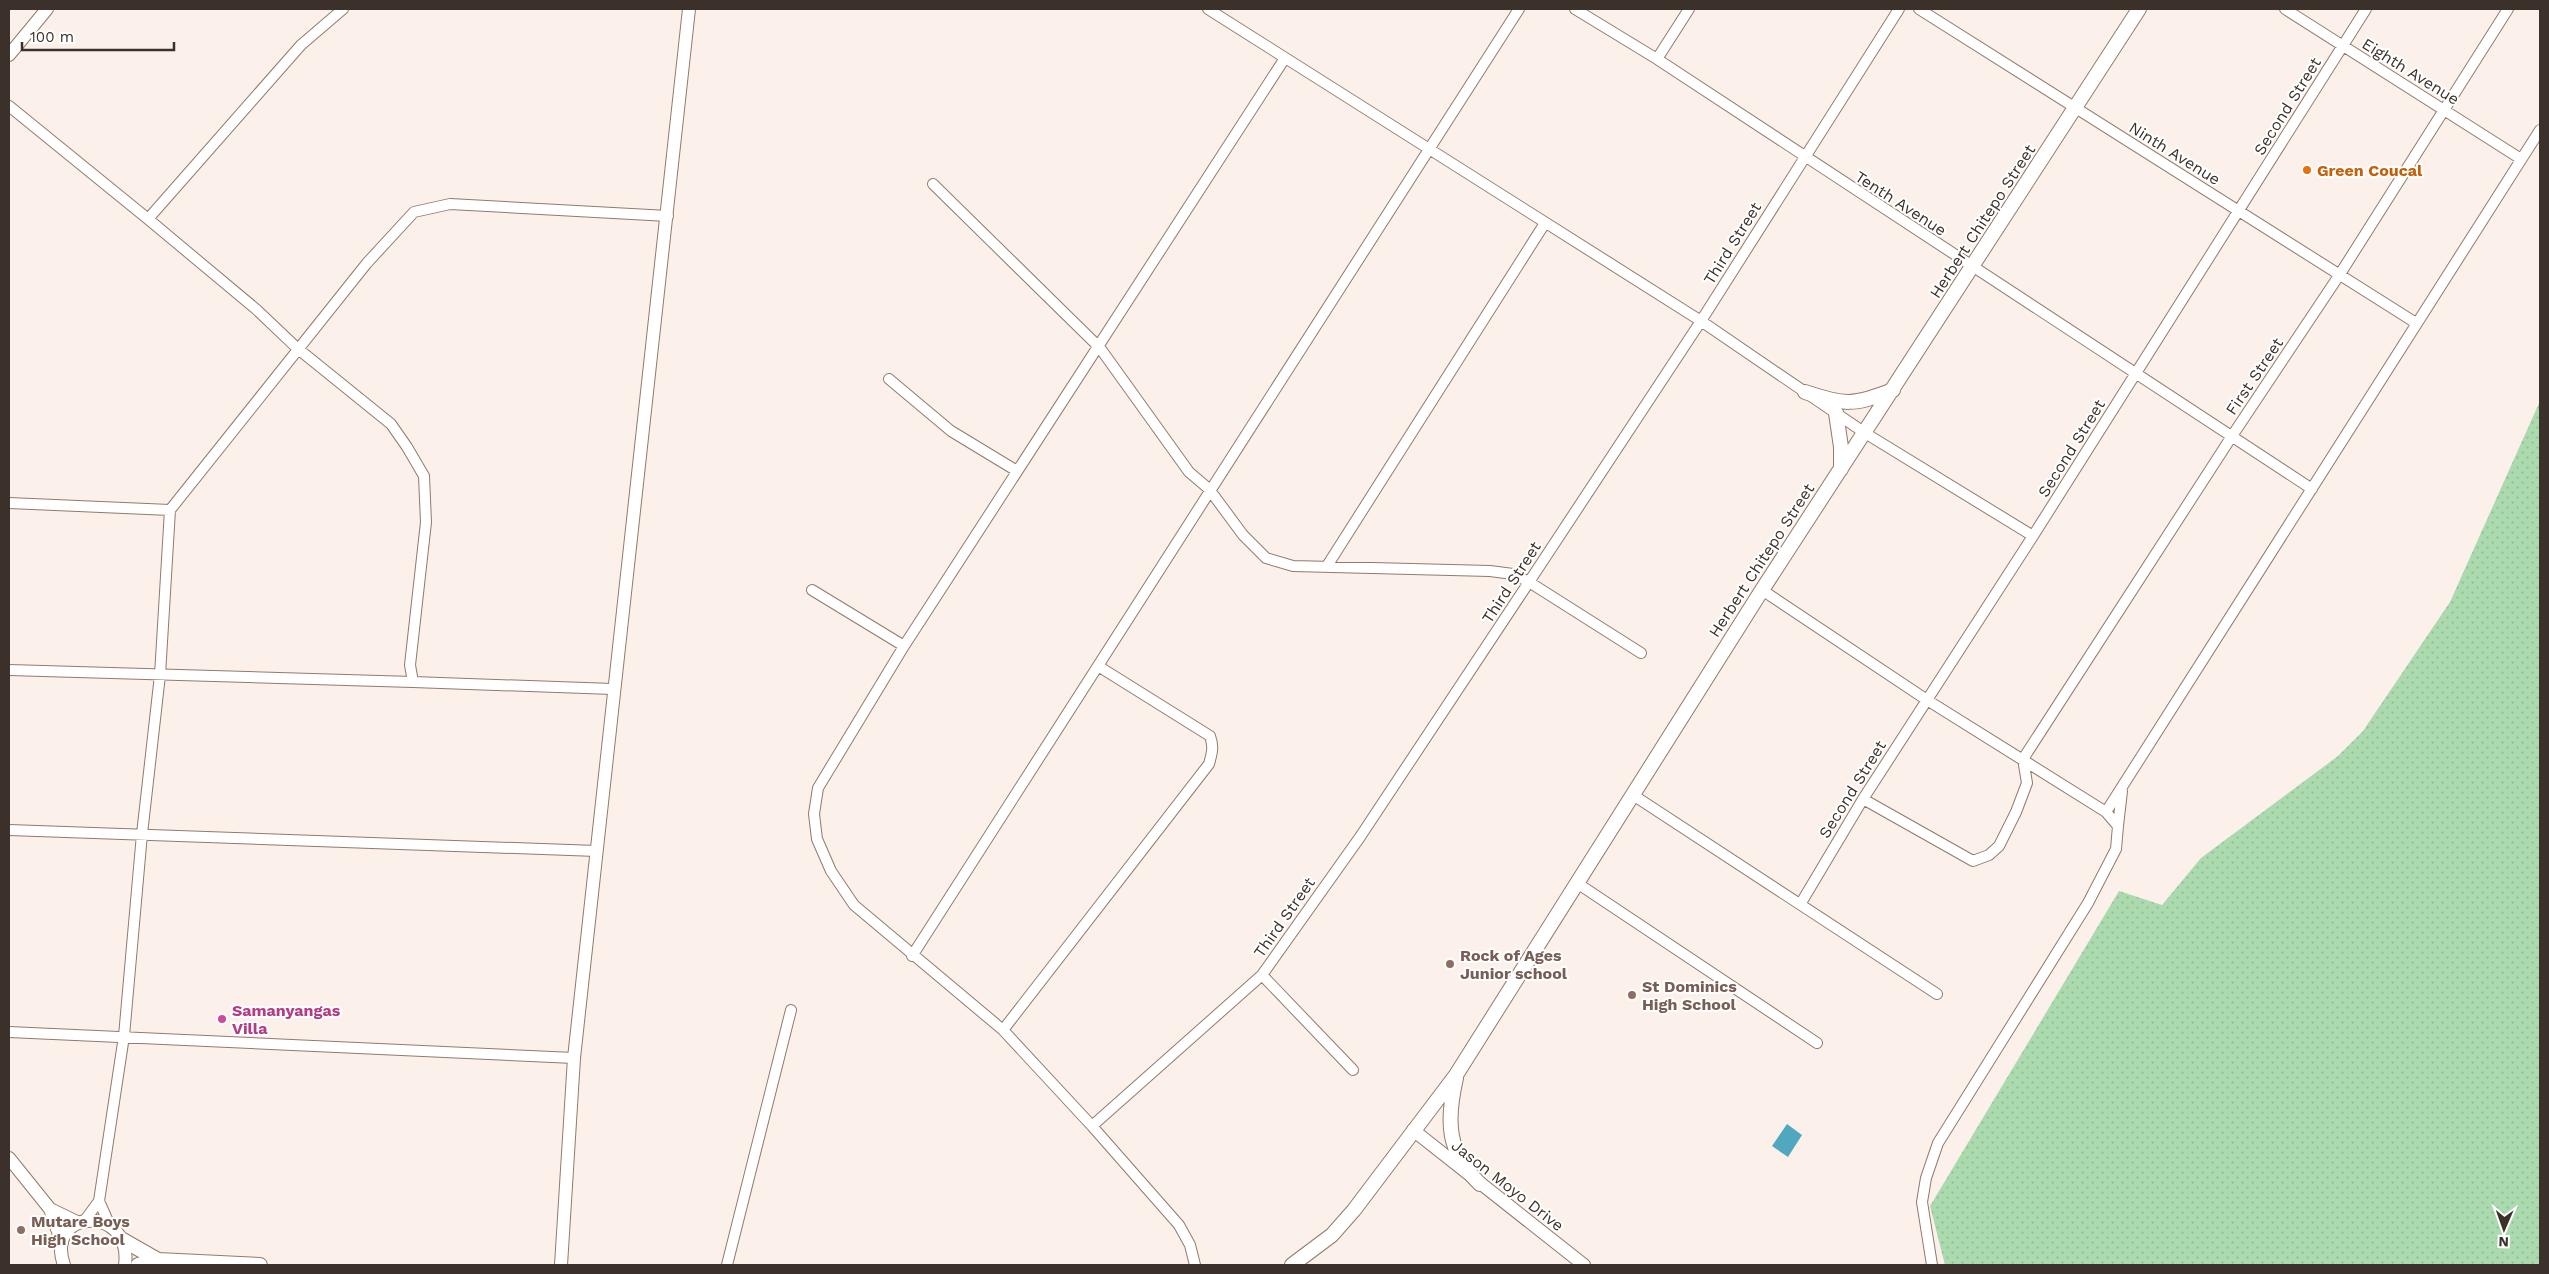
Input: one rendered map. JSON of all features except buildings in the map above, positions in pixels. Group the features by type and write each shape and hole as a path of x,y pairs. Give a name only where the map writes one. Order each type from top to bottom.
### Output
{"main road":[{"name":"Herbert Chitepo Street","path":"1292,1265 1332,1235 1354,1210 1456,1075 1762,590 2139,9"},
{"path":"1805,392 1838,402 1850,403 1868,400 1893,390"},
{"path":"1836,413 1841,447 1841,470"},
{"path":"1456,1075 1449,1108 1453,1146 1466,1171 1480,1184"},
{"path":"123,1240 158,1260"},
{"path":"138,1265 158,1260 260,1265"}],"street":[{"path":"9,55 47,9"},
{"path":"148,218 302,45 343,9"},
{"path":"561,1265 574,1058 613,689 668,216 689,9"},
{"path":"1208,9 1701,321 1865,433 2033,536"},
{"path":"912,956 1209,489 1519,9"},
{"name":"Tenth Avenue","path":"1575,9 1657,59 1972,268 2312,489"},
{"path":"1657,59 1689,9"},
{"name":"Third Street","path":"1092,1126 1262,975 1360,837 1529,582 1701,321 1899,9"},
{"name":"Ninth Avenue","path":"1919,9 2416,323"},
{"name":"Eighth Avenue","path":"2285,9 2521,160"},
{"name":"Second Street","path":"1801,903 1863,799 2136,375 2366,9"},
{"name":"First Street","path":"2023,759 2232,436 2340,274 2508,9"},
{"path":"1196,1265 1190,1244 1179,1225 1092,1126 1003,1030 912,956 854,905 831,871 817,839 814,814 818,788 904,646 1100,348 1286,58"},
{"path":"9,106 148,218 257,310 297,348 391,424 424,476 426,522 410,665 412,682"},
{"path":"2106,812 2540,130"},
{"path":"933,184 1100,348 1190,472 1209,489 1243,535 1266,558 1293,566 1490,571 1513,574 1529,582 1641,653"},
{"path":"111,1228 99,1200 124,1036 142,834 160,675 170,510 367,262 414,212 450,204 668,216"},
{"path":"1327,566 1545,223"},
{"path":"889,380 951,431 1017,472"},
{"path":"9,503 170,510"},
{"path":"812,590 904,646"},
{"path":"1762,590 1927,700 2106,812 2118,826"},
{"path":"1003,1030 1208,764 1212,752 1213,744 1210,736 1098,666"},
{"path":"9,670 613,689"},
{"path":"1863,799 1973,862 1990,855 1999,846 2016,812 2027,783 2023,759"},
{"path":"1932,1265 1922,1202 1926,1178 1938,1143 2088,903 2116,849 2122,788"},
{"path":"1633,795 1801,903 1937,994"},
{"path":"9,830 597,851"},
{"path":"1577,883 1817,1043"},
{"path":"1262,975 1352,1070"},
{"path":"727,1265 791,1010"},
{"path":"9,1032 574,1058"},
{"name":"Jason Moyo Drive","path":"1413,1130 1584,1265"},
{"path":"9,1158 50,1209 62,1243 62,1263"},
{"path":"62,1243 68,1229 81,1221 99,1200"},
{"path":"50,1209 81,1221 98,1220 111,1228 123,1240 126,1255 125,1265"}],"green space":[{"path":"2540,401 2540,1265 1945,1265 1930,1206 2119,891 2162,905 2201,858 2338,756 2363,731 2450,602"}],"water":[{"path":"1787,1124 1802,1135 1788,1157 1772,1146"}],"place":[{"name":"Green Coucal","path":"2307,170"},
{"name":"Rock of Ages Junior school","path":"1450,964"},
{"name":"St Dominics High School","path":"1632,995"},
{"name":"Samanyangas Villa","path":"222,1019"},
{"name":"Mutare Boys High School","path":"21,1230"}]}
